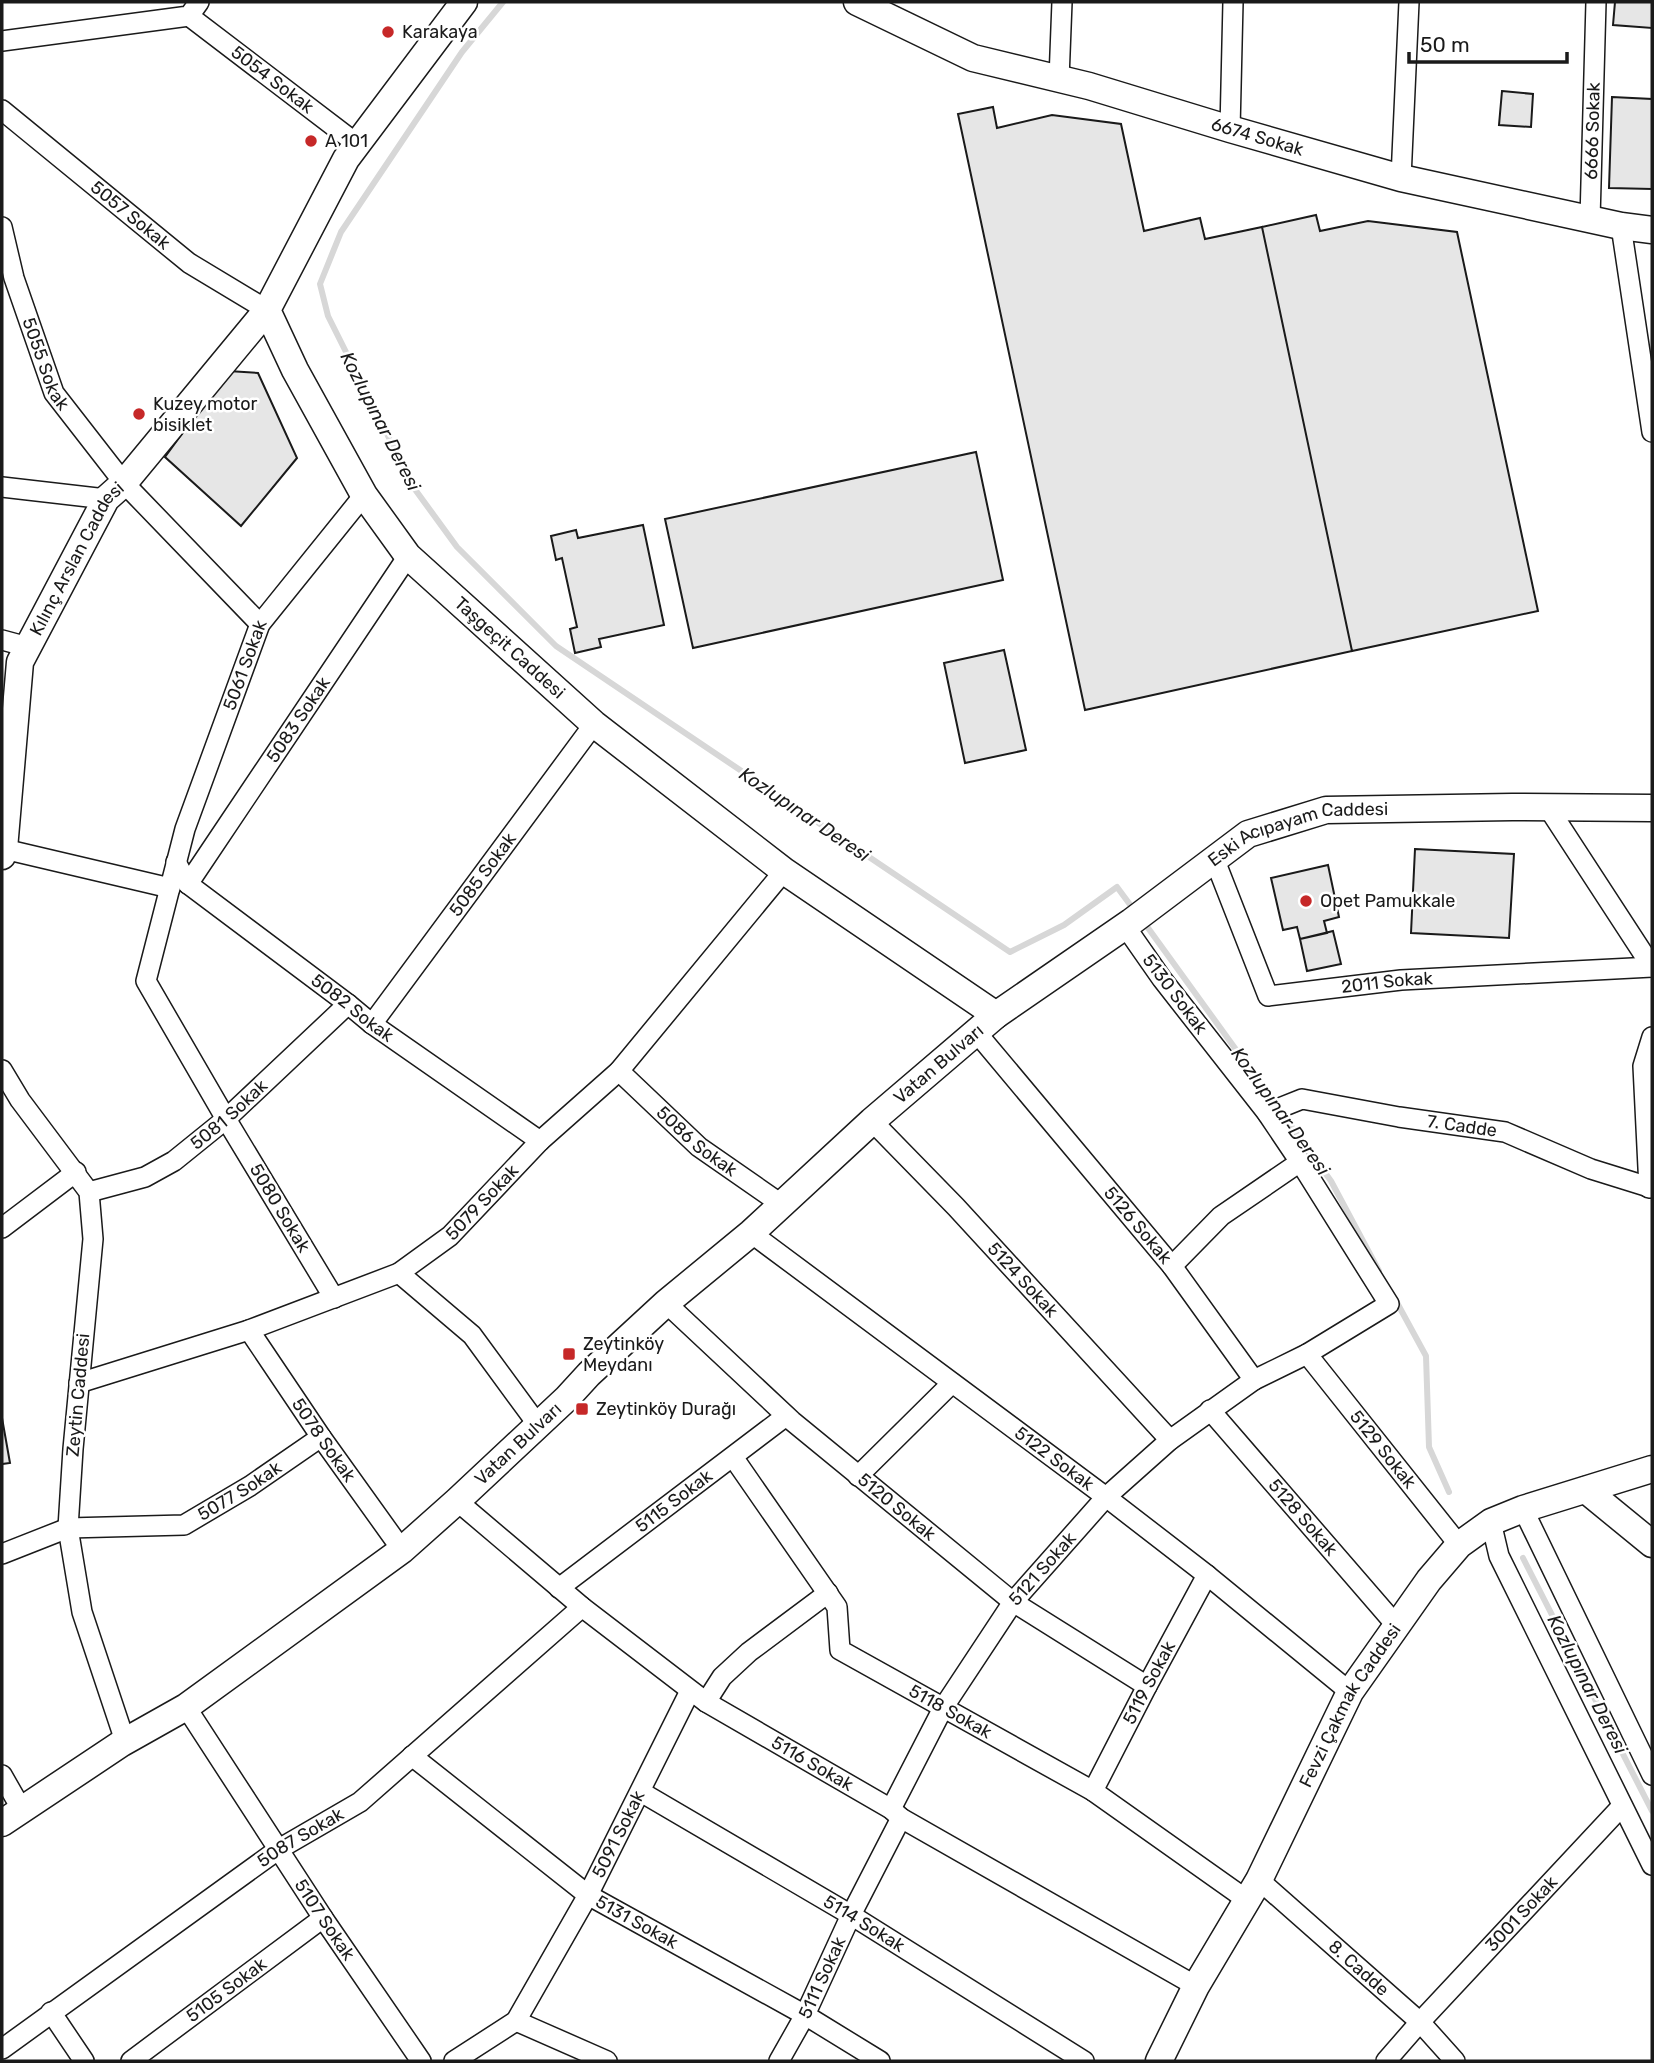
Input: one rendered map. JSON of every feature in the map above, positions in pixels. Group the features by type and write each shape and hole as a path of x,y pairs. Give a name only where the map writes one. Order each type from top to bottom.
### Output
{"street":[{"path":"267,310 346,159 464,2"},
{"path":"1059,79 1062,2"},
{"path":"1230,129 1233,2"},
{"path":"1401,177 1409,2"},
{"name":"6666 Sokak","path":"1590,219 1596,2"},
{"name":"6674 Sokak","path":"868,4 973,58 1089,86 1401,177 1621,226 1652,230"},
{"path":"2,41 194,9"},
{"name":"5054 Sokak","path":"194,9 357,144"},
{"name":"5057 Sokak","path":"2,110 188,263 267,310"},
{"path":"1621,226 1652,432"},
{"name":"5055 Sokak","path":"2,227 8,279 54,393 115,491 260,624"},
{"name":"Kılınç Arslan Caddesi","path":"3,852 20,662 115,491 267,310"},
{"name":"Taşgeçit Caddesi","path":"267,310 295,370 364,495 408,556 594,724 986,1024"},
{"path":"2,487 115,491"},
{"name":"5061 Sokak","path":"176,862 185,829 260,624 364,495"},
{"name":"5083 Sokak","path":"179,886 408,556"},
{"path":"2,640 28,647"},
{"name":"5085 Sokak","path":"372,1024 594,724"},
{"name":"Eski Acıpayam Caddesi","path":"986,1024 1153,906 1248,834 1325,810 1652,808"},
{"path":"1549,809 1652,968"},
{"path":"3,852 179,886 146,981 226,1119"},
{"name":"2011 Sokak","path":"1214,858 1268,996 1401,980 1652,968"},
{"name":"5082 Sokak","path":"176,862 179,886 540,1141"},
{"name":"5079 Sokak","path":"79,1383 249,1330 399,1273 450,1236 540,1141 619,1071 784,871"},
{"name":"5130 Sokak","path":"1128,924 1162,979 1271,1112 1389,1304 1307,1354"},
{"name":"5081 Sokak","path":"89,1192 145,1177 174,1161 226,1119 348,1004"},
{"name":"Vatan Bulvarı","path":"12,1817 125,1741 186,1707 402,1550 538,1426 589,1374 666,1303 751,1233 872,1121 986,1024"},
{"name":"5126 Sokak","path":"986,1024 1172,1266 1254,1380"},
{"path":"1651,1188 1643,1066 1652,1037"},
{"name":"Zeytin Caddesi","path":"2,1070 20,1100 89,1192 93,1239 68,1528 82,1612 125,1741"},
{"name":"5086 Sokak","path":"619,1071 699,1147 781,1204"},
{"name":"7. Cadde","path":"1271,1112 1302,1099 1399,1117 1505,1132 1591,1169 1651,1188"},
{"name":"5080 Sokak","path":"226,1119 334,1298"},
{"name":"5124 Sokak","path":"872,1121 965,1217 1170,1440"},
{"path":"1172,1266 1221,1216 1300,1162"},
{"path":"2,1228 76,1172"},
{"name":"5122 Sokak","path":"751,1233 1106,1497 1207,1575 1350,1692"},
{"path":"399,1273 472,1335 538,1426"},
{"name":"5120 Sokak","path":"666,1303 786,1416 1013,1602 1147,1686"},
{"name":"5078 Sokak","path":"249,1330 402,1550"},
{"path":"1254,1380 1307,1354"},
{"name":"5129 Sokak","path":"1307,1354 1459,1545"},
{"name":"5121 Sokak","path":"896,1813 943,1708 1013,1602 1106,1497 1170,1440 1254,1380"},
{"path":"858,1476 952,1383"},
{"name":"5128 Sokak","path":"1210,1410 1396,1625"},
{"name":"5115 Sokak","path":"559,1588 786,1416"},
{"name":"5077 Sokak","path":"68,1528 184,1525 250,1486 321,1437"},
{"name":"5118 Sokak","path":"733,1457 837,1607 840,1650 1093,1791 1253,1890"},
{"name":"Fevzi Çakmak Caddesi","path":"1159,2061 1196,1986 1253,1890 1350,1692 1429,1580 1459,1545 1491,1522 1523,1509 1652,1469"},
{"path":"1586,1490 1652,1544"},
{"name":"5116 Sokak","path":"457,1501 582,1607 698,1697 1196,1986"},
{"path":"1523,1509 1652,1775"},
{"path":"1491,1522 1499,1556 1652,1866"},
{"path":"2,1554 68,1528"},
{"name":"5119 Sokak","path":"1093,1791 1207,1575"},
{"name":"5091 Sokak","path":"454,2061 516,2021 588,1895 640,1792 698,1697 749,1652 828,1593"},
{"name":"5087 Sokak","path":"2,2049 51,2011 279,1849 360,1802 582,1607"},
{"name":"5107 Sokak","path":"186,1707 323,1918 421,2061"},
{"name":"5131 Sokak","path":"412,1756 588,1895 805,2015 880,2061"},
{"path":"2,1775 12,1817"},
{"name":"5114 Sokak","path":"640,1792 851,1915 1084,2061"},
{"name":"3001 Sokak","path":"1386,2061 1419,2022 1622,1806"},
{"name":"5111 Sokak","path":"779,2061 805,2015 896,1813"},
{"name":"8. Cadde","path":"1253,1890 1419,2022 1455,2061"},
{"name":"5105 Sokak","path":"131,2061 323,1918"},
{"path":"51,2011 84,2061"},
{"path":"516,2021 572,2053 607,2061"}],"building":[{"path":"1615,2 1652,2 1652,28 1613,25"},
{"path":"1502,91 1533,94 1531,127 1499,125"},
{"path":"1612,97 1652,99 1652,189 1609,188"},
{"path":"993,107 997,128 1052,115 1121,124 1144,231 1200,218 1205,239 1262,227 1352,651 1085,710 958,114"},
{"path":"1316,215 1320,231 1368,221 1457,232 1538,611 1352,651 1262,227"},
{"path":"228,371 258,373 297,458 241,526 165,457"},
{"path":"976,452 1003,580 693,648 665,519"},
{"path":"643,525 664,625 599,639 601,647 575,653 570,629 577,627 562,558 556,560 551,536 576,530 578,538"},
{"path":"1004,650 1026,750 965,763 944,663"},
{"path":"1415,849 1514,854 1509,938 1411,933"},
{"path":"1328,865 1339,917 1324,921 1327,933 1300,939 1297,927 1283,930 1271,878"},
{"path":"1333,931 1341,964 1307,971 1300,939"},
{"path":"2,1418 10,1463 2,1464"}],"waterway":[{"name":"Kozlupınar Deresi","path":"503,2 462,52 341,232 320,284 328,316 414,488 457,547 556,646 1010,952 1064,925 1117,887 1134,910"},
{"name":"Kozlupınar Deresi","path":"1143,921 1331,1181 1379,1271"},
{"name":"Kozlupınar Deresi","path":"1395,1299 1426,1356 1429,1447 1449,1492"},
{"name":"Kozlupınar Deresi","path":"1523,1558 1652,1811"}],"place":[{"name":"Karakaya","path":"388,32"},
{"name":"A 101","path":"311,141"},
{"name":"Kuzey motor bisiklet","path":"139,414"},
{"name":"Opet Pamukkale","path":"1306,901"},
{"name":"Zeytinköy Meydanı","path":"569,1354"},
{"name":"Zeytinköy Durağı","path":"582,1409"}]}
